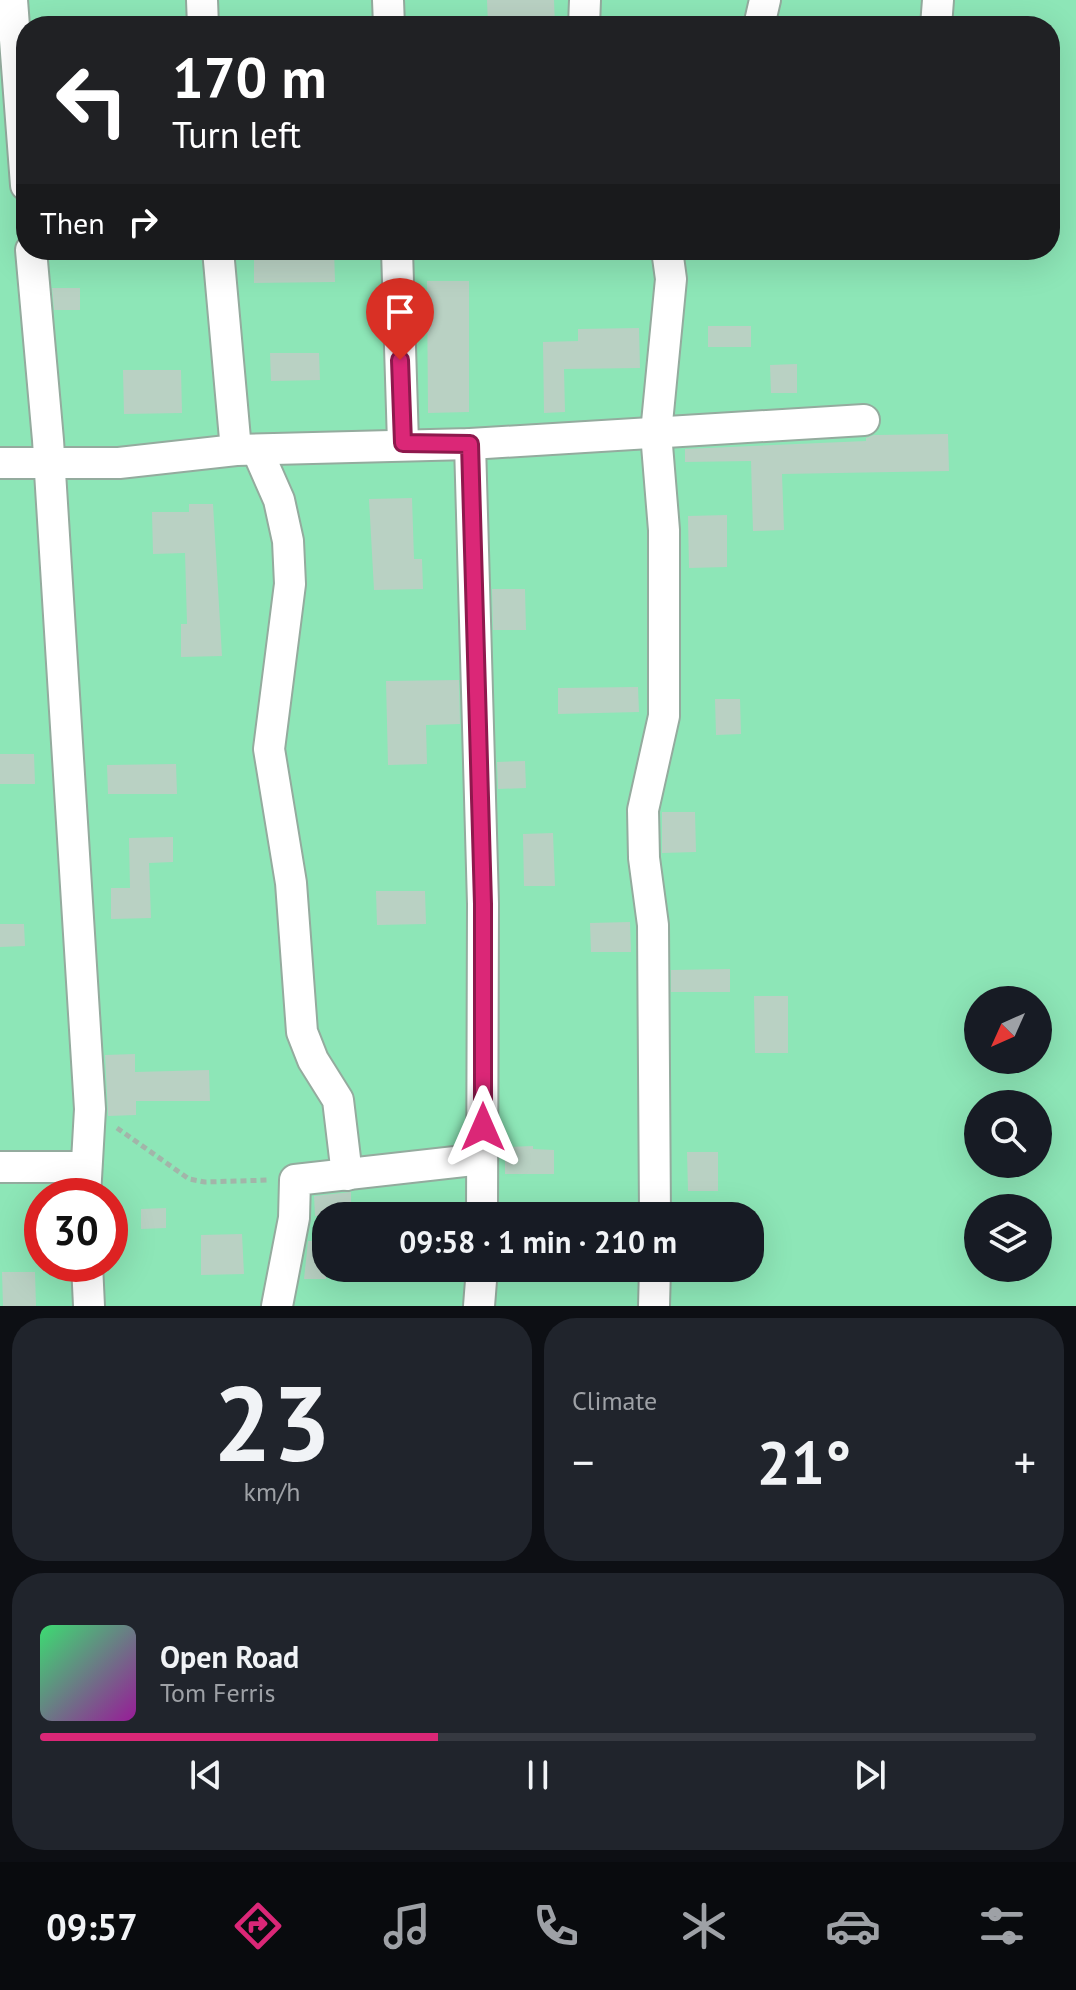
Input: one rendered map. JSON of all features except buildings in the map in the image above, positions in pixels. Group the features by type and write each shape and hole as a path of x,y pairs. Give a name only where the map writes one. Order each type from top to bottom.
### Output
{"street":[{"path":"12,0 15,109"},
{"path":"32,260 49,464 90,1109 85,1178"},
{"path":"219,260 246,450 279,500 288,541 290,584 269,749 291,883 302,1032 313,1060 338,1100 347,1175"},
{"path":"397,260 403,443"},
{"path":"655,1202 653,925 644,858 643,810 664,716 664,530 656,433 671,279 668,260"},
{"path":"0,463 158,460 246,450 403,443 470,444 864,420"},
{"path":"470,444 483,904 482,1202"},
{"path":"277,1306 294,1218 295,1180 482,1159"},
{"path":"0,1167 67,1178"},
{"path":"88,1282 89,1306"},
{"path":"479,1306 481,1282"},
{"path":"654,1306 655,1282"}],"path":[{"path":"90,1109 189,1179 205,1182 295,1180"}],"green space":[{"path":"0,0 1076,0 1076,1306 0,1306"}],"route":[{"path":"400,360 403,443 470,444 483,904 483,1127"}]}
